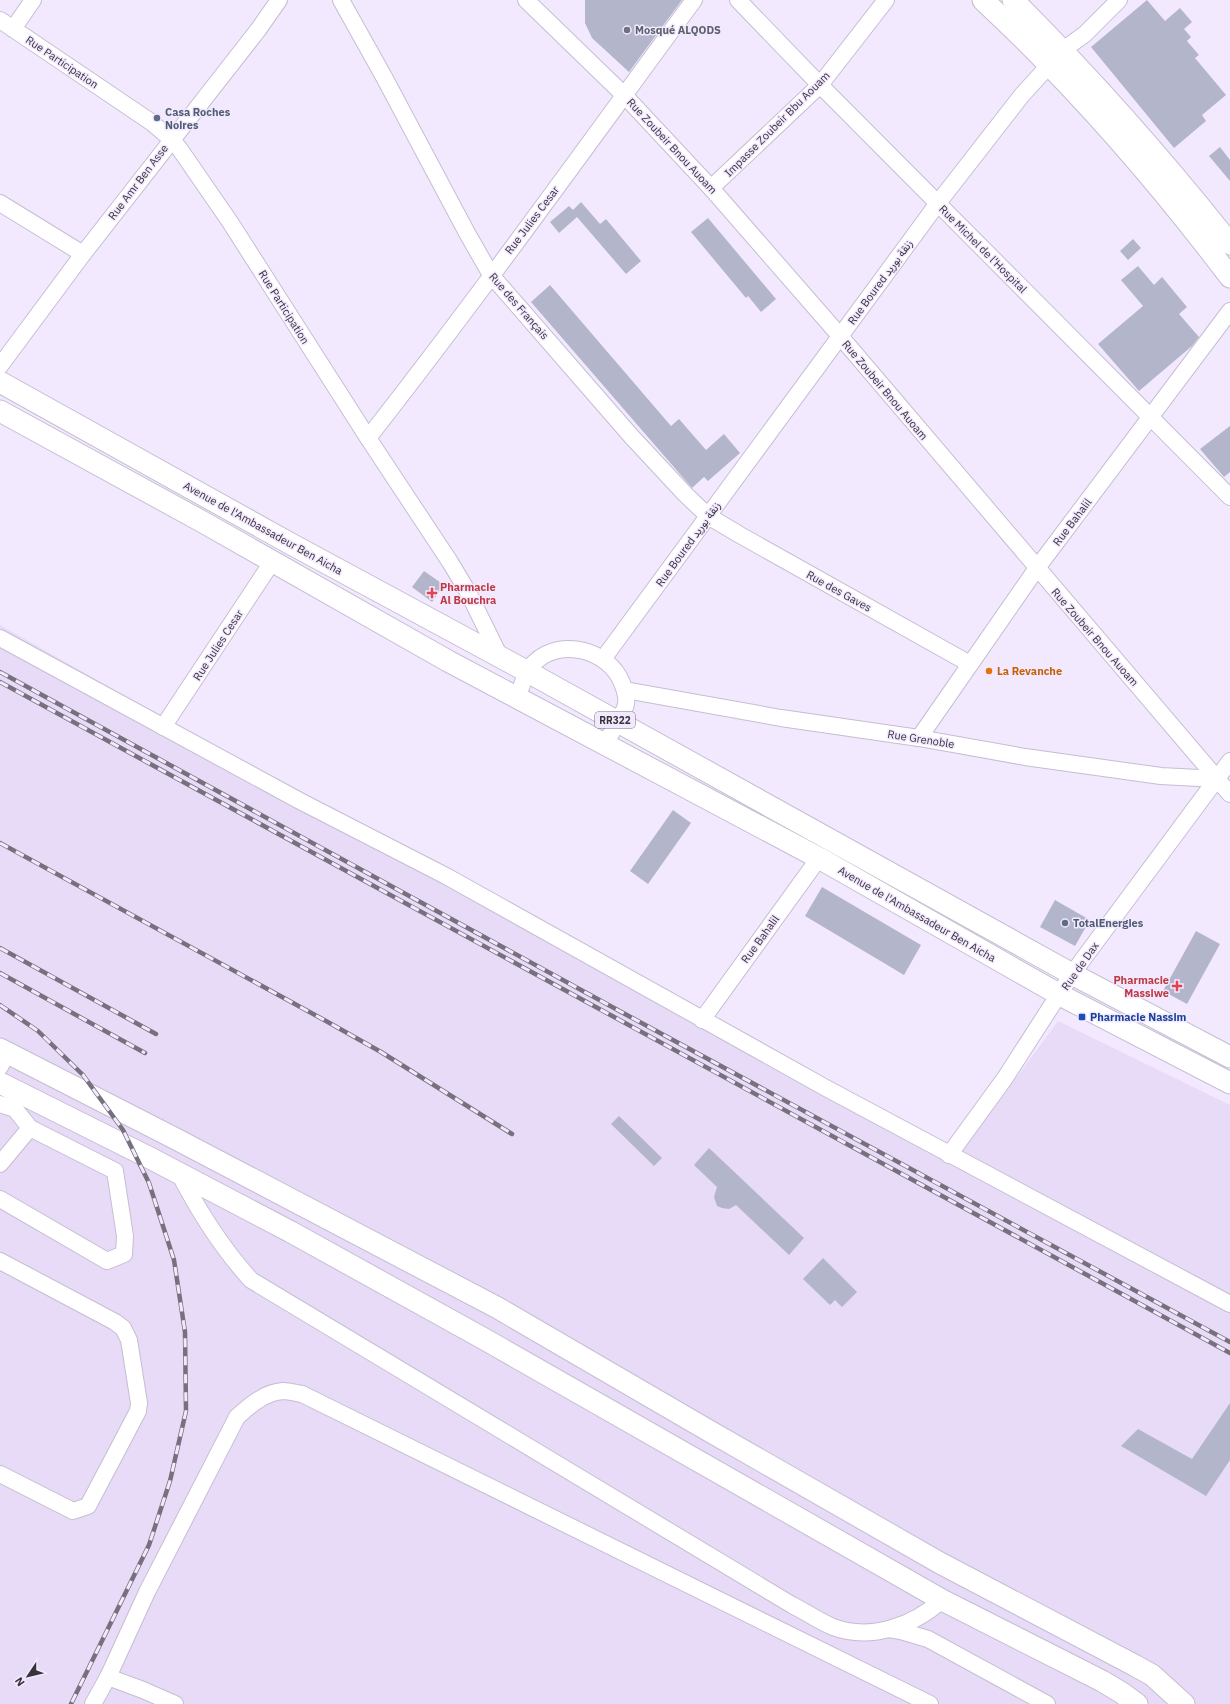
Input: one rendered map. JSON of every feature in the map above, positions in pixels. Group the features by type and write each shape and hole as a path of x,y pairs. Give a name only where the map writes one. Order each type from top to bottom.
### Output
{"main road":[{"path":"983,0 1056,57 1159,157 1230,244"},
{"path":"1013,0 1109,128 1199,236 1230,277"},
{"name":"Avenue de l'Ambassadeur Ben Aicha","path":"0,382 291,544 528,672 1072,974 1230,1057"},
{"name":"Avenue de l'Ambassadeur Ben Aicha","path":"0,411 201,521 448,661 819,858 1060,995 1230,1083"},
{"path":"2,1056 134,1117 498,1308 940,1563 1140,1668 1157,1679 1184,1704"},
{"path":"0,1083 179,1173 291,1232 479,1336 942,1600 1102,1681 1137,1704"},
{"path":"124,1145 134,1117"}],"street":[{"path":"6,25 33,0"},
{"name":"Rue Amr Ben Asse","path":"0,366 83,254 171,139 258,30 279,0"},
{"name":"Rue des Français","path":"341,0 381,70 491,275 631,436 685,494 708,516"},
{"name":"Rue Zoubeir Bnou Auoam","path":"526,0 624,95 711,188 840,336 1230,794"},
{"name":"Rue Julies Cesar","path":"368,438 453,329 491,275 694,0"},
{"name":"Rue Michel de l'Hospital","path":"738,0 820,85 1230,497"},
{"name":"Impasse Zoubeir Bbu Aouam","path":"711,188 820,85 886,0"},
{"name":"Rue Boured زنقة بوريد","path":"603,659 938,203 1022,95 1056,57 1085,34 1119,0"},
{"name":"Rue Participation","path":"6,25 152,122 171,139 230,222 468,592 500,657"},
{"path":"0,203 83,254"},
{"name":"Rue Bahalil","path":"919,738 1037,568 1151,418 1230,310"},
{"name":"Rue des Gaves","path":"708,516 970,664"},
{"name":"Rue Julies Cesar","path":"163,727 272,562"},
{"path":"0,638 300,801 446,876 702,1020 949,1155 1230,1304"},
{"path":"517,698 528,672 534,663 546,655 567,649 589,652 603,659 620,679 625,690 626,704 623,713 604,745"},
{"name":"Rue Grenoble","path":"625,690 781,718 919,738 1025,757 1161,776 1217,779"},
{"name":"Rue de Dax","path":"949,1155 1005,1078 1060,995 1072,974 1230,761"},
{"name":"Rue Bahalil","path":"702,1020 819,858"},
{"path":"0,1104 15,1109 30,1128 115,1171 125,1236 124,1254 107,1261 0,1199"},
{"path":"0,1164 30,1128"},
{"path":"179,1173 208,1226 235,1263 251,1280 792,1605 833,1627 860,1631 888,1629 901,1631 928,1639 1047,1704"},
{"path":"0,1261 124,1328 129,1340 139,1403 138,1411 88,1506 73,1511 0,1474"},
{"path":"93,1704 108,1677 147,1592 237,1417 259,1400 272,1393 284,1391 302,1394 930,1704"},
{"path":"888,1629 912,1621 933,1608 942,1600"},
{"path":"108,1677 175,1704"}],"shaded area":[{"path":"0,625 953,1164 1058,1021 1230,1105 1230,1704 0,1704"}],"building":[{"name":"Mosqué ALQODS","path":"585,0 682,0 629,72 592,38 585,23"},
{"path":"1147,0 1165,21 1180,8 1192,22 1184,29 1191,37 1187,41 1199,55 1195,58 1226,95 1202,115 1206,121 1174,148 1091,47"},
{"path":"1220,147 1230,160 1230,181 1209,156"},
{"path":"581,202 600,224 606,219 641,261 626,274 577,217 559,233 550,222 569,206 573,210"},
{"path":"708,218 776,299 761,312 748,296 746,298 691,232"},
{"path":"1133,239 1141,248 1128,260 1120,251"},
{"path":"1138,266 1154,285 1162,277 1187,307 1179,314 1199,337 1192,346 1139,391 1098,344 1143,306 1121,280"},
{"path":"550,285 671,426 679,419 706,450 724,434 740,453 708,481 704,477 692,488 531,302"},
{"path":"1230,426 1230,472 1224,477 1200,449"},
{"path":"424,571 444,585 432,602 412,587"},
{"path":"673,810 691,823 648,884 630,871"},
{"path":"822,887 921,945 904,975 805,916"},
{"name":"TotalEnergies","path":"1055,900 1090,920 1075,946 1040,927"},
{"path":"1196,931 1220,944 1187,1004 1163,991"},
{"path":"619,1116 662,1158 654,1166 611,1124"},
{"path":"709,1148 804,1238 789,1255 736,1205 729,1209 717,1206 714,1197 717,1187 694,1165"},
{"path":"823,1258 857,1292 842,1307 835,1300 830,1305 803,1279"},
{"path":"1230,1403 1230,1460 1206,1496 1121,1446 1138,1429 1192,1459"}],"railway":[{"path":"0,672 625,1014 1230,1342"},
{"path":"0,682 1230,1353"},
{"path":"0,843 381,1052 512,1134"},
{"path":"0,948 156,1034"},
{"path":"0,973 145,1053"},
{"path":"0,1005 38,1031 83,1075 123,1130 149,1183 174,1260 185,1332 186,1411 170,1481 149,1545 71,1704"}],"place":[{"name":"Mosqué ALQODS","path":"627,30"},
{"name":"Casa Roches Noires","path":"157,118"},
{"name":"Pharmacie Al Bouchra","path":"432,593"},
{"name":"La Revanche","path":"989,671"},
{"name":"TotalEnergies","path":"1065,923"},
{"name":"Pharmacie Massiwe","path":"1177,986"},
{"name":"Pharmacie Nassim","path":"1082,1017"}]}
